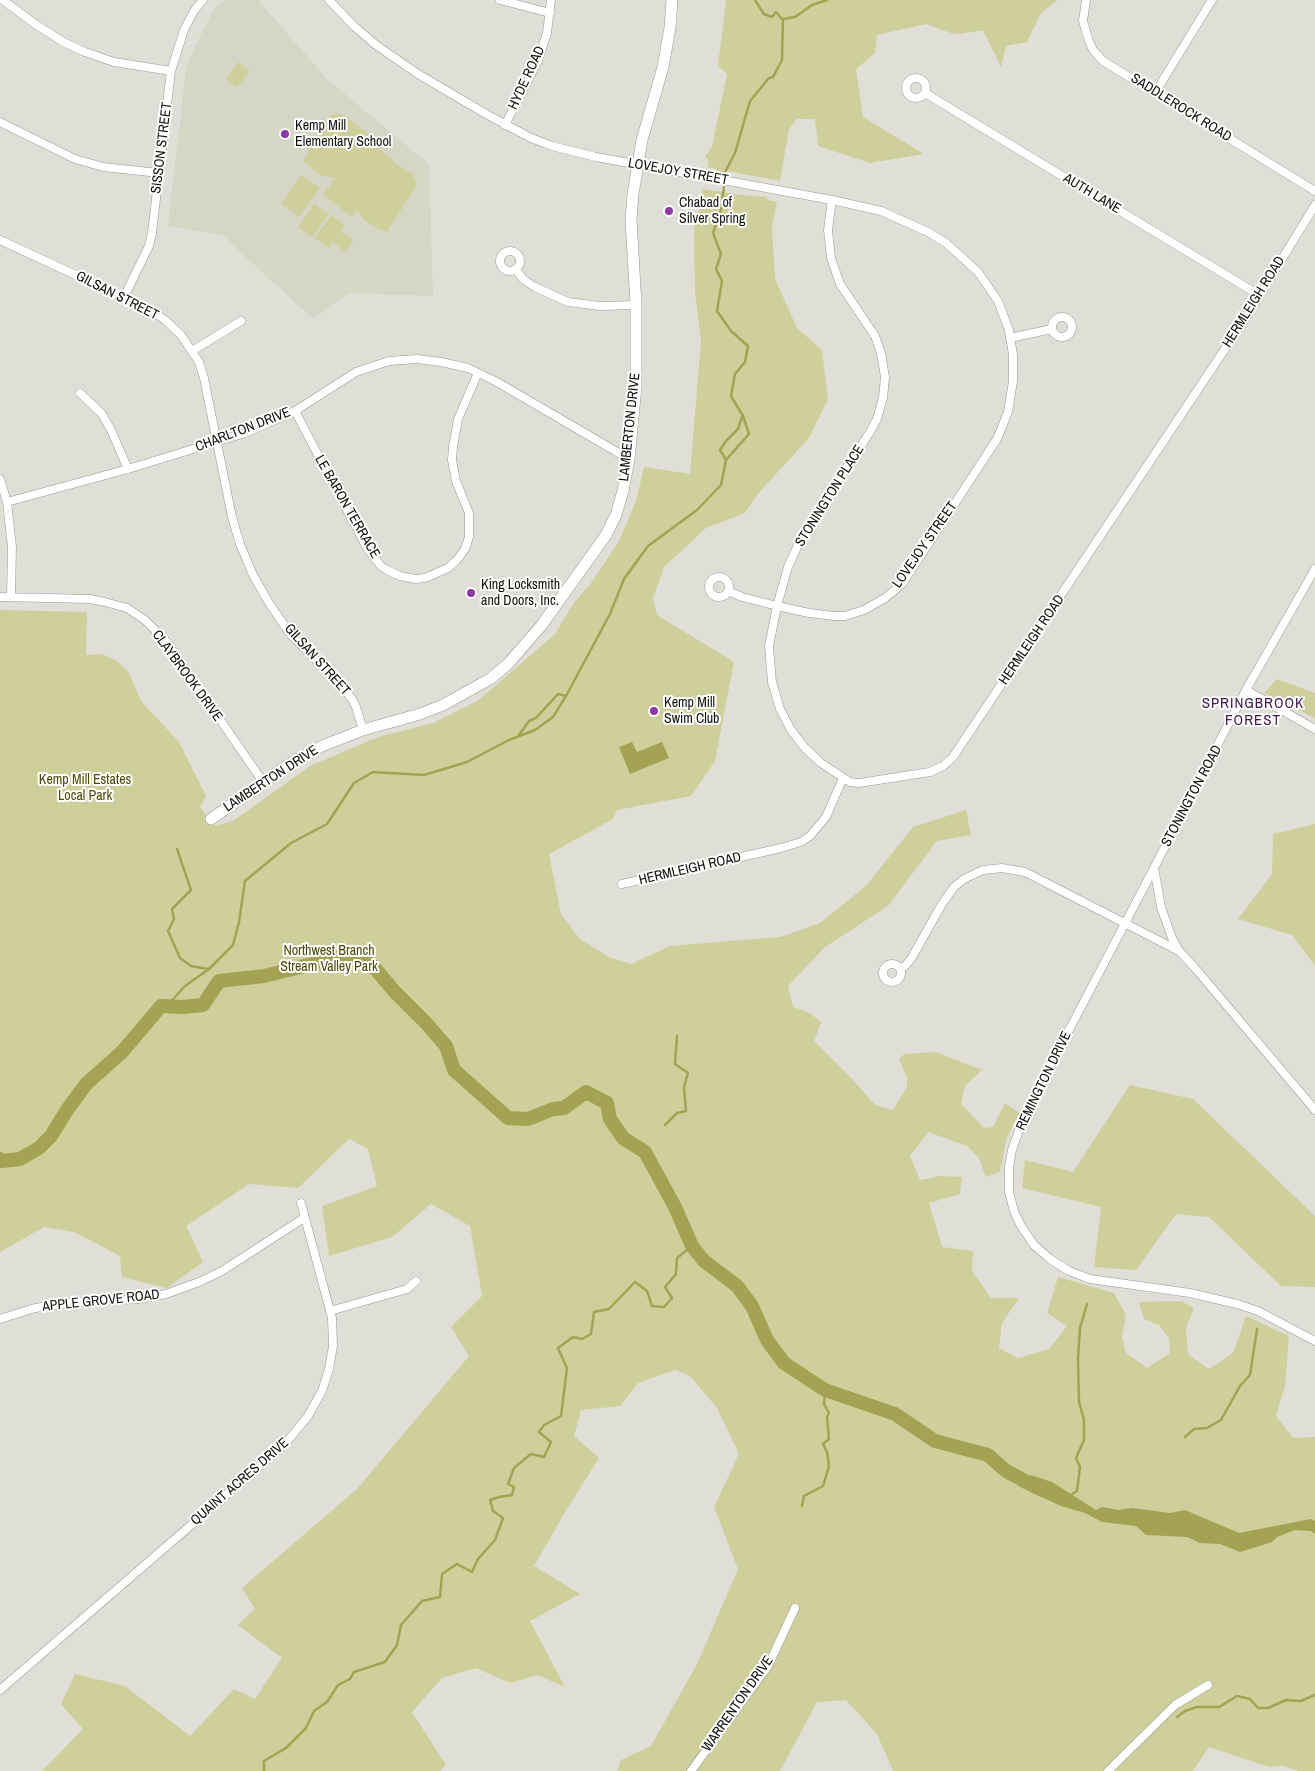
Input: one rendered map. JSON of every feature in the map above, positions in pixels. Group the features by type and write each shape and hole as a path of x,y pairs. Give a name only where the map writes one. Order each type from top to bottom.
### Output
{"street":[{"path":"3,0 35,24 65,43 85,52 114,62 171,71"},
{"name":"SISSON STREET","path":"124,298 149,246 152,233 171,71 184,30 194,11 203,0"},
{"name":"LOVEJOY STREET","path":"329,0 376,45 418,74 505,125 531,138 552,146 596,157 832,200 881,211 928,232 946,243 978,272 998,301 1009,330 1013,355 1013,381 1008,412 997,439 902,584 885,598 864,610 846,616 809,614 742,597 728,591"},
{"path":"500,0 550,13"},
{"name":"HYDE ROAD","path":"505,125 538,60 547,33 551,0"},
{"name":"LAMBERTON DRIVE","path":"211,819 262,782 322,746 363,730 420,714 443,705 490,680 508,664 541,626 606,535 616,515 623,491 629,459 636,387 636,305 631,219 633,194 642,140 663,67 670,28 672,0"},
{"name":"SADDLEROCK ROAD","path":"1088,0 1083,20 1089,41 1103,61 1315,191"},
{"path":"1155,93 1212,0"},
{"name":"AUTH LANE","path":"925,93 1259,295"},
{"path":"0,122 74,158 103,167 159,173"},
{"name":"STONINGTON PLACE","path":"832,200 828,230 831,258 840,284 875,336 881,353 885,377 883,398 877,419 870,432 803,534 788,567 777,606 769,646 772,682 780,708 791,730 805,748 821,763 843,778"},
{"name":"HERMLEIGH ROAD","path":"622,884 801,842 810,836 826,816 843,778 850,782 868,783 921,774 937,769 953,757 1247,316 1315,205"},
{"name":"GILSAN STREET","path":"0,240 147,308 165,320 181,336 199,362 204,378 232,517 240,544 253,575 291,635 338,682 352,699 363,730"},
{"path":"516,270 524,280 535,287 568,302 600,306 636,305"},
{"path":"192,351 241,321"},
{"path":"1010,338 1052,329"},
{"name":"CHARLTON DRIVE","path":"7,502 128,469 245,433 295,411 349,375 389,361 417,359 468,368 497,382 629,459"},
{"name":"LE BARON TERRACE","path":"295,411 367,548 381,566 400,576 416,579 426,578 448,568 458,560 465,549 469,537 469,513 456,481 452,460 452,447 458,419 478,373"},
{"path":"80,393 102,414 128,469"},
{"path":"0,479 7,502 12,547 10,597"},
{"name":"STONINGTON ROAD","path":"1154,868 1246,690 1315,569"},
{"name":"CLAYBROOK DRIVE","path":"0,597 90,599 127,608 145,620 166,641 262,782"},
{"path":"1246,690 1315,729"},
{"path":"900,970 911,958 942,904 954,888 964,879 983,870 1002,868 1025,872 1178,950"},
{"path":"1154,868 1161,907 1178,950 1315,1110"},
{"name":"REMINGTON DRIVE","path":"1154,868 1024,1116 1012,1150 1009,1167 1009,1192 1014,1210 1021,1226 1034,1245 1050,1260 1068,1271 1090,1279 1190,1293 1237,1304 1258,1311 1315,1340"},
{"name":"QUAINT ACRES DRIVE","path":"0,1690 285,1444 308,1416 322,1391 329,1369 333,1346 330,1311 301,1203"},
{"name":"APPLE GROVE ROAD","path":"0,1319 33,1308 75,1302 138,1299 166,1294 200,1282 222,1271 304,1218"},
{"path":"330,1311 407,1289 416,1281"},
{"name":"WARRENTON DRIVE","path":"691,1771 768,1666 795,1608"},
{"path":"1108,1771 1175,1705 1208,1685"}],"shaded area":[{"name":"Kemp Mill Elementary School","path":"224,0 258,0 327,79 429,164 433,296 349,293 313,319 222,235 168,226 186,68 214,9"},
{"path":"632,742 637,752 662,742 669,758 630,774 619,747"},
{"path":"1031,1475 1052,1482 1096,1510 1102,1507 1118,1510 1132,1508 1170,1513 1185,1510 1239,1533 1311,1519 1315,1521 1315,1534 1311,1531 1295,1530 1277,1537 1272,1542 1240,1552 1220,1544 1200,1543 1187,1537 1146,1535 1136,1526 1102,1522 1085,1513 1061,1506 1018,1486"}],"green space":[{"path":"726,0 1058,0 1041,13 1027,42 1006,46 1001,67 983,30 960,34 951,33 926,24 877,35 875,53 856,69 863,117 924,154 870,163 818,146 815,119 797,119 789,129 780,181 727,171 719,173 716,169 707,167 709,161 705,157 712,147 727,74 718,66"},
{"path":"238,62 250,71 237,87 226,79"},
{"path":"335,114 342,114 372,137 371,142 394,160 393,162 413,174 417,185 387,232 363,219 358,210 352,217 323,195 335,178 322,176 303,161 329,117"},
{"path":"301,175 320,188 299,217 281,204"},
{"path":"703,189 767,197 768,200 777,202 772,227 775,279 797,328 822,350 828,399 809,438 756,496 745,513 706,528 664,567 653,598 657,615 734,662 715,761 691,796 617,810 613,819 549,854 561,914 580,939 611,958 631,964 670,946 780,937 820,923 866,886 913,827 966,810 971,835 937,841 888,906 825,947 788,986 793,1007 810,1013 821,1022 814,1041 875,1105 893,1110 907,1087 907,1077 899,1059 904,1054 936,1052 982,1070 965,1086 961,1104 984,1128 993,1127 1005,1103 1019,1113 1006,1140 1000,1172 986,1177 979,1158 967,1146 928,1132 910,1156 920,1180 939,1176 962,1177 960,1194 929,1203 942,1247 973,1251 972,1271 991,1298 1019,1298 1002,1323 999,1348 1018,1358 1049,1349 1067,1326 1047,1313 1058,1277 1114,1293 1126,1315 1122,1337 1126,1353 1147,1368 1170,1353 1169,1338 1159,1325 1144,1319 1139,1302 1182,1301 1194,1308 1186,1328 1188,1354 1209,1369 1233,1353 1246,1316 1289,1336 1285,1386 1276,1416 1293,1438 1315,1437 1315,1771 1299,1771 1283,1766 1269,1767 1209,1747 1193,1771 893,1771 877,1734 846,1700 817,1702 780,1771 617,1771 621,1760 651,1746 697,1664 738,1569 714,1507 739,1454 717,1408 690,1376 675,1370 638,1383 620,1406 581,1410 574,1436 599,1458 534,1566 580,1594 530,1621 565,1687 537,1675 510,1683 476,1668 442,1678 412,1712 446,1765 440,1771 42,1771 83,1729 61,1704 75,1674 125,1686 190,1736 234,1689 255,1699 282,1658 238,1625 255,1609 242,1588 357,1489 469,1356 451,1327 482,1296 470,1226 431,1204 392,1237 329,1256 322,1206 377,1186 368,1149 349,1139 298,1188 249,1184 186,1226 203,1262 167,1288 122,1277 120,1256 74,1232 44,1227 0,1252 0,610 87,612 86,655 102,654 117,661 129,673 141,701 179,742 206,796 200,807 213,825 233,821 310,766 378,737 433,723 480,699 555,634 573,604 591,583 619,541 636,501 644,467 690,474 701,341 695,293 694,223"},
{"path":"314,204 329,214 312,237 298,227"},
{"path":"331,215 345,225 329,248 315,238"},
{"path":"342,231 354,240 345,252 333,243"},
{"path":"1277,679 1315,693 1315,718 1264,693"},
{"path":"1315,824 1315,966 1292,935 1238,919 1272,874 1273,834"},
{"path":"1130,1085 1193,1099 1315,1216 1315,1287 1281,1286 1209,1217 1176,1214 1136,1270 1094,1267 1101,1207 1022,1188 1025,1160 1073,1172"}],"waterway":[{"path":"755,0 764,14 772,17 776,12 782,19"},
{"path":"724,174 735,153 750,101 769,78 773,77 782,60 783,19 795,17 812,5 827,0"},
{"path":"167,1006 185,986 209,969 233,945 239,922 245,881 291,843 327,824 354,783 373,772 424,775 467,762 509,740 535,730 553,717 610,614 624,579 648,546 697,510 721,485 726,460 749,434 743,416 731,396 735,374 745,362 748,346 731,331 717,311 722,281 716,269 721,254 713,233 721,209 724,187"},
{"path":"726,460 720,450 738,429 742,417"},
{"path":"519,735 529,721 536,718 558,694 566,696"},
{"path":"177,849 191,890 172,909 174,919 168,931 180,958 191,966 208,969"},
{"path":"0,1159 2,1161 20,1159 39,1148 51,1136 86,1084 122,1052 161,1006 183,1007 203,1005 219,981 264,976 345,956 360,955 373,966 446,1046 454,1070 508,1118 528,1119 553,1109 564,1108 586,1092 607,1103 610,1119 623,1138 645,1152 675,1207 692,1246 704,1261 737,1286 752,1306 767,1340 784,1363 825,1390 895,1414 935,1441 988,1455 1006,1471 1042,1490"},
{"path":"665,1125 677,1113 686,1111 684,1087 688,1073 675,1064 677,1036"},
{"path":"264,1771 264,1761 286,1748 306,1728 314,1711 327,1702 338,1685 350,1679 354,1672 385,1662 397,1645 401,1625 422,1601 440,1597 442,1574 457,1564 472,1572 478,1559 495,1540 503,1518 493,1511 490,1500 512,1495 514,1487 508,1484 514,1468 531,1454 544,1457 551,1442 539,1432 544,1425 561,1416 567,1368 558,1348 573,1337 582,1339 591,1334 594,1312 609,1309 635,1282 647,1291 652,1306 664,1307 672,1298 665,1287 676,1274 677,1258 692,1246"},
{"path":"1069,1496 1077,1491 1080,1467 1076,1458 1084,1440 1084,1420 1079,1402 1078,1359 1080,1328 1087,1304"},
{"path":"1185,1437 1194,1429 1207,1428 1221,1420 1240,1386 1250,1375 1257,1329"},
{"path":"802,1506 804,1496 823,1486 829,1466 827,1452 823,1444 829,1439 827,1417 829,1413 824,1404 825,1390"},
{"path":"1177,1717 1185,1711 1197,1707 1219,1707 1237,1696 1250,1699 1258,1708 1268,1708 1286,1700 1301,1701 1315,1695"}],"place":[{"name":"Kemp Mill Elementary School","path":"285,134"},
{"name":"Chabad of Silver Spring","path":"669,211"},
{"name":"King Locksmith and Doors, Inc.","path":"471,593"},
{"name":"Kemp Mill Swim Club","path":"654,711"}],"district":[{"name":"SPRINGBROOK FOREST","path":"1253,712"}],"park label":[{"name":"Kemp Mill Estates Local Park","path":"85,788"},
{"name":"Northwest Branch Stream Valley Park","path":"329,960"}]}
